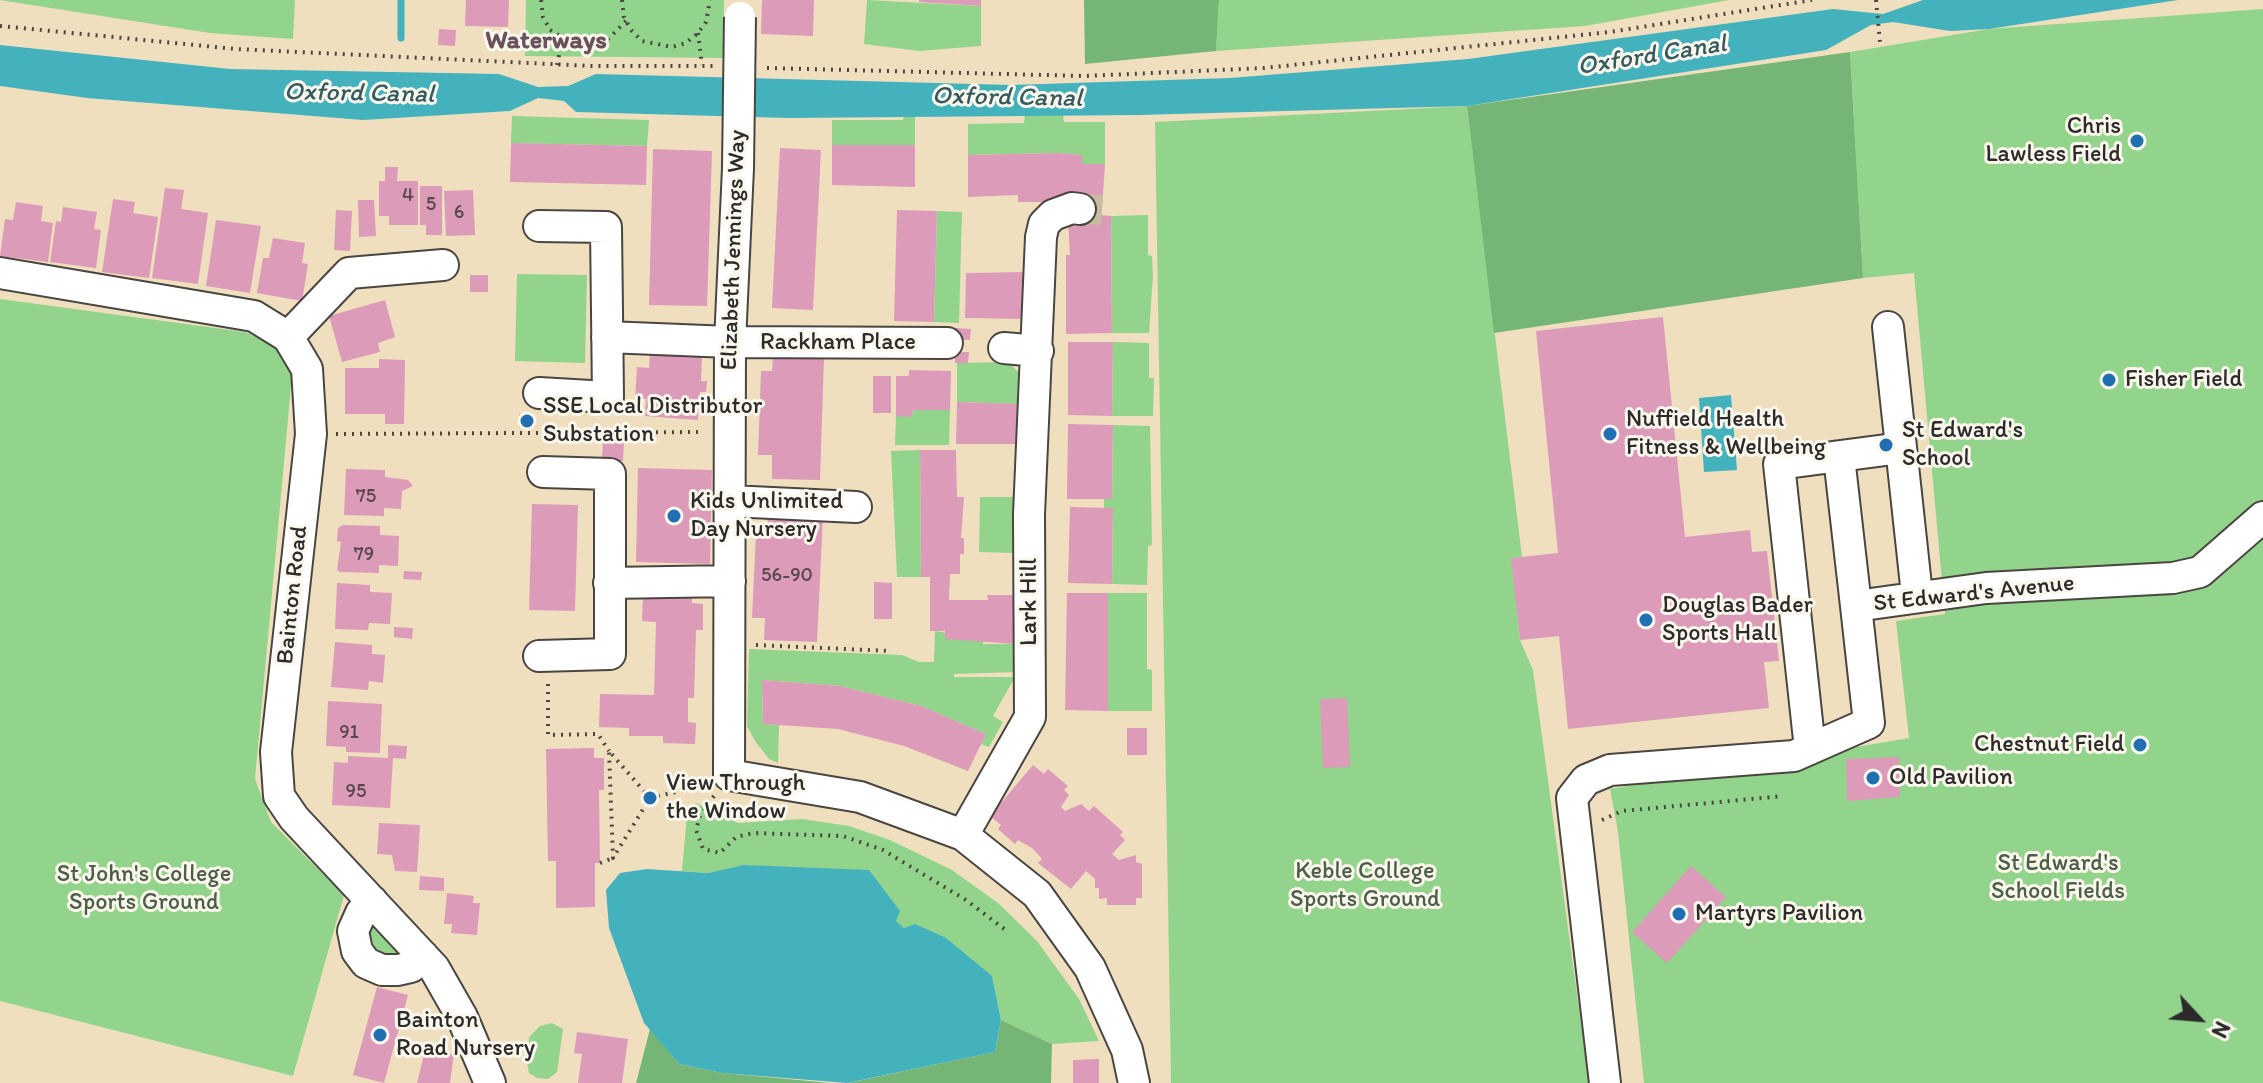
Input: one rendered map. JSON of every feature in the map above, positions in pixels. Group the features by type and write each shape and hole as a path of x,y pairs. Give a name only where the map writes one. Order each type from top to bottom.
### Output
{"street":[{"name":"Elizabeth Jennings Way","path":"729,775 730,342 738,168 740,9"},
{"name":"Lark Hill","path":"963,835 1030,717 1029,514 1041,237 1044,224 1053,215 1072,208 1080,209"},
{"path":"539,226 606,227 608,397 539,393"},
{"path":"288,337 349,273 443,265"},
{"name":"Bainton Road","path":"0,273 254,316 288,337 307,369 311,434 276,752 279,796 294,818 423,956 462,1017 490,1083"},
{"path":"1888,327 1917,595"},
{"name":"Rackham Place","path":"607,337 730,342 947,343"},
{"path":"1004,348 1038,351"},
{"path":"1810,749 1779,464 1901,448"},
{"path":"1839,457 1856,606"},
{"path":"543,472 610,474 610,654 544,656"},
{"path":"730,501 856,507"},
{"name":"St Edward's Avenue","path":"1605,1083 1572,798 1586,780 1610,770 1794,756 1869,723 1856,606 1917,595 2173,578 2200,572 2263,517"},
{"path":"609,583 730,581"},
{"path":"729,775 860,797 963,835 1037,894 1090,968 1127,1050 1134,1083"},
{"path":"372,901 361,913 353,931 357,951 366,963 382,970 398,970 411,967 423,956"}],"path":[{"path":"541,0 543,17 562,41 591,47 618,33 626,21"},
{"path":"622,0 626,21 642,41 656,46 686,43 698,33 706,22 710,0"},
{"path":"759,67 1085,76 1264,68 1610,32 1812,0"},
{"path":"1876,2 1880,42"},
{"path":"0,26 236,49 557,65 716,66"},
{"path":"698,33 702,65"},
{"path":"557,65 562,41"},
{"path":"311,434 730,431"},
{"path":"749,644 890,651"},
{"path":"544,656 548,735 598,734 650,798"},
{"path":"609,751 613,858"},
{"path":"600,863 613,858 650,798 688,792 729,775"},
{"path":"729,775 700,816 696,830 703,849 720,853 736,837 753,833 843,836 883,850 966,900 1007,931"},
{"path":"1596,823 1622,811 1783,796"},
{"path":"883,850 886,842"}],"green space":[{"path":"0,0 295,0 293,39 210,33"},
{"path":"526,0 724,0 723,58 525,56"},
{"path":"867,0 981,6 981,46 919,51 864,44"},
{"path":"1084,0 1219,0 1216,51 1085,64"},
{"path":"1219,0 1729,0 1585,26 1216,51"},
{"name":"St Edward's School Fields","path":"2263,9 2263,1083 1644,1083 1618,832 1610,789 1909,738 1896,621 1945,614 1914,273 1863,278 1850,52 1989,29"},
{"path":"1850,52 1863,278 1494,333 1467,106"},
{"name":"Keble College Sports Ground","path":"1467,106 1522,557 1512,558 1520,640 1533,670 1589,1083 1171,1083 1155,122"},
{"path":"1025,114 1063,114 1064,122 1105,122 1105,164 1082,164 1081,155 1059,153 968,155 968,124 1024,123"},
{"path":"904,115 915,115 915,145 832,145 832,120 903,120"},
{"path":"512,116 649,120 647,146 511,143"},
{"path":"937,211 962,212 959,323 934,322"},
{"path":"1148,215 1148,255 1152,256 1153,276 1149,333 1112,333 1111,216"},
{"path":"517,274 587,275 585,363 515,361"},
{"name":"St John's College Sports Ground","path":"0,299 245,332 279,348 287,361 292,375 255,779 271,822 344,895 293,1076 0,1001"},
{"path":"1113,342 1149,343 1149,378 1154,378 1153,416 1112,416"},
{"path":"1009,362 1018,372 1019,404 957,402 957,363"},
{"path":"913,410 950,410 949,445 895,445 896,416 912,416"},
{"path":"1113,425 1150,426 1152,545 1148,546 1147,585 1112,584 1113,509 1104,508 1104,499 1112,499"},
{"path":"920,450 921,577 897,577 891,451"},
{"path":"980,497 1015,497 1014,553 979,552"},
{"path":"1108,593 1147,593 1147,669 1152,670 1152,711 1108,711"},
{"path":"935,631 983,639 983,644 1015,644 1018,672 954,674 954,677 1015,677 993,716 1003,722 989,747 981,744 986,734 921,706 840,686 762,680 763,724 779,725 778,763 769,759 755,741 747,726 749,649 902,655 919,662 934,662"},
{"path":"696,803 738,823 802,819 849,826 890,840 952,870 998,903 1037,941 1079,999 1099,1041 1052,1044 1001,1020 992,976 915,925 904,928 896,921 782,869 743,865 708,873 682,871 687,815"},
{"path":"374,917 407,953 387,962 362,929"},
{"path":"1001,1020 1052,1044 1051,1083 848,1083 995,1052"},
{"path":"552,1023 563,1029 557,1072 548,1079 537,1078 529,1073 529,1037 540,1026"},
{"path":"650,1029 679,1064 722,1073 831,1083 636,1083"}],"water":[{"name":"Oxford Canal","path":"1923,0 2178,0 1989,29 1950,31 1893,22 1871,25 1826,50 1467,106 1140,115 788,118 576,112 564,101 538,98 510,111 363,120 87,98 0,86 0,45 230,69 499,74 538,87 568,86 596,74 1011,85 1230,78 1468,59 1833,9 1883,14"},
{"path":"1731,395 1737,470 1704,472 1699,398"},
{"path":"743,865 869,870 900,911 896,921 904,928 915,924 946,938 992,976 1001,1020 995,1052 847,1083 722,1073 679,1064 644,1023 609,928 606,890 620,873 647,869 708,873"}],"building":[{"path":"466,0 509,0 508,27 465,26"},
{"path":"762,0 814,0 813,36 761,34"},
{"path":"981,0 981,6 919,2"},
{"path":"439,29 456,30 455,46 438,45"},
{"path":"511,143 647,146 646,185 510,182"},
{"path":"832,145 915,145 915,187 832,185"},
{"path":"780,148 821,150 813,310 772,308"},
{"path":"653,149 712,151 707,306 649,305"},
{"path":"968,155 1082,155 1082,164 1105,164 1102,215 1111,216 1112,333 1066,334 1066,255 1070,255 1067,202 1018,202 1018,195 968,197"},
{"path":"385,167 398,167 397,181 418,181 418,225 389,225 389,216 379,216 379,181 385,181"},
{"path":"420,186 442,186 442,235 426,235 426,225 420,225"},
{"path":"165,188 184,190 181,209 208,213 198,284 152,278"},
{"path":"473,190 475,235 446,236 444,191"},
{"path":"113,199 135,202 133,213 158,217 149,278 102,272"},
{"path":"358,200 374,200 376,236 359,237"},
{"path":"16,202 43,206 41,221 53,223 48,262 0,256 5,219 13,220"},
{"path":"63,207 97,212 94,229 101,230 96,268 50,262 56,221 61,222"},
{"path":"336,210 352,211 350,251 334,250"},
{"path":"897,210 937,211 934,322 894,321"},
{"path":"216,220 261,226 250,293 206,286"},
{"path":"273,238 305,243 302,263 308,264 302,301 257,293 263,258 269,258"},
{"path":"1028,272 1027,319 965,318 966,273"},
{"path":"470,275 488,275 488,292 470,292"},
{"path":"385,300 395,337 378,343 380,352 342,362 329,316"},
{"path":"1663,317 1685,537 1750,530 1752,552 1767,551 1779,661 1764,662 1769,708 1568,729 1559,636 1520,640 1511,558 1558,553 1536,331"},
{"path":"956,328 971,329 970,340 956,339"},
{"path":"1068,342 1113,342 1112,416 1068,415"},
{"path":"955,352 969,352 968,363 955,363"},
{"path":"650,353 702,357 701,381 707,381 706,392 700,392 698,420 645,416 646,399 635,399 637,367 649,368"},
{"path":"773,356 824,358 820,480 772,479 772,455 758,455 761,371 772,371"},
{"path":"379,359 405,360 404,424 385,424 385,414 345,414 345,368 379,368"},
{"path":"909,370 951,371 950,410 913,410 912,417 896,416 896,376 909,376"},
{"path":"873,376 891,376 891,413 873,413"},
{"path":"957,402 1019,404 1017,444 956,444"},
{"name":"SSE Local Distributor Substation","path":"519,414 534,414 534,428 519,428"},
{"path":"1068,424 1113,425 1112,499 1067,499"},
{"path":"603,440 624,441 623,461 602,460"},
{"path":"920,450 956,450 957,497 964,497 961,538 964,538 964,554 960,554 960,574 950,574 949,600 988,600 987,595 1016,595 1015,644 945,639 945,631 930,631 930,577 921,577"},
{"name":"Kids Unlimited Day Nursery","path":"638,468 712,470 710,564 636,562"},
{"path":"346,469 385,470 385,477 408,480 413,486 402,491 401,509 384,508 384,516 344,515"},
{"path":"532,504 578,505 575,611 529,610"},
{"path":"1070,507 1113,508 1112,584 1068,583"},
{"path":"768,515 823,517 817,642 764,640 765,618 752,618 756,533 767,534"},
{"path":"343,525 380,526 380,535 399,536 398,566 379,565 379,573 337,570 341,542 337,541 338,528"},
{"path":"404,571 422,572 421,580 403,579"},
{"path":"874,582 892,583 892,619 874,619"},
{"path":"337,583 370,585 370,592 392,593 390,624 369,623 368,630 335,629"},
{"path":"692,590 692,603 703,604 703,630 696,630 694,698 688,698 688,722 696,723 695,744 663,743 663,736 629,736 629,728 599,727 600,694 654,695 656,622 642,621 643,593"},
{"path":"1067,593 1108,593 1108,711 1065,710"},
{"path":"394,627 413,628 412,639 394,637"},
{"path":"335,642 372,645 372,654 385,655 383,683 369,681 368,690 331,687"},
{"path":"762,680 840,686 921,706 986,734 968,771 904,746 838,729 763,724"},
{"path":"1347,698 1350,767 1323,768 1320,699"},
{"path":"328,701 382,704 380,753 346,752 346,747 326,746"},
{"path":"1127,728 1147,728 1147,755 1127,755"},
{"path":"388,745 407,746 406,759 393,758 390,808 332,805 334,762 348,763 348,756 388,758"},
{"path":"594,748 594,758 604,758 604,790 599,790 600,863 595,863 595,907 556,908 556,861 548,861 546,749"},
{"name":"Old Pavilion","path":"1899,757 1900,797 1847,801 1846,759"},
{"path":"1033,765 1044,774 1048,769 1068,786 1064,790 1069,795 1061,807 1065,811 1081,804 1089,811 1094,806 1123,832 1120,835 1125,840 1112,854 1119,860 1136,855 1136,862 1142,864 1142,898 1136,898 1136,905 1107,905 1107,898 1099,899 1095,879 1086,871 1071,889 1038,863 1042,859 1032,848 1018,840 1015,844 998,829 1001,825 990,816"},
{"path":"379,823 420,825 417,872 395,871 392,855 377,854"},
{"name":"Martyrs Pavilion","path":"1691,866 1726,897 1667,963 1632,932"},
{"path":"420,876 444,878 444,891 419,890"},
{"path":"447,893 474,896 473,903 480,903 477,935 451,933 452,924 444,924"},
{"name":"Bainton Road Nursery","path":"377,987 408,995 384,1083 353,1075"},
{"path":"577,1032 628,1039 622,1083 578,1083 582,1054 574,1053"},
{"path":"426,1047 454,1054 450,1083 417,1083"},
{"path":"1099,1059 1099,1083 1073,1083 1073,1060"}],"waterway":[{"path":"401,0 401,38"}],"tunnel":[{"path":"1080,209 1102,210"}],"place":[{"name":"Chris Lawless Field","path":"2137,141"},
{"name":"Fisher Field","path":"2109,380"},
{"name":"SSE Local Distributor Substation","path":"527,421"},
{"name":"Nuffield Health Fitness & Wellbeing","path":"1610,434"},
{"name":"St Edward's School","path":"1886,445"},
{"name":"Kids Unlimited Day Nursery","path":"674,516"},
{"name":"Douglas Bader Sports Hall","path":"1646,620"},
{"name":"Chestnut Field","path":"2140,745"},
{"name":"Old Pavilion","path":"1873,778"},
{"name":"View Through the Window","path":"650,798"},
{"name":"Martyrs Pavilion","path":"1679,914"},
{"name":"Bainton Road Nursery","path":"380,1035"}],"district":[{"name":"Waterways","path":"546,41"}]}
